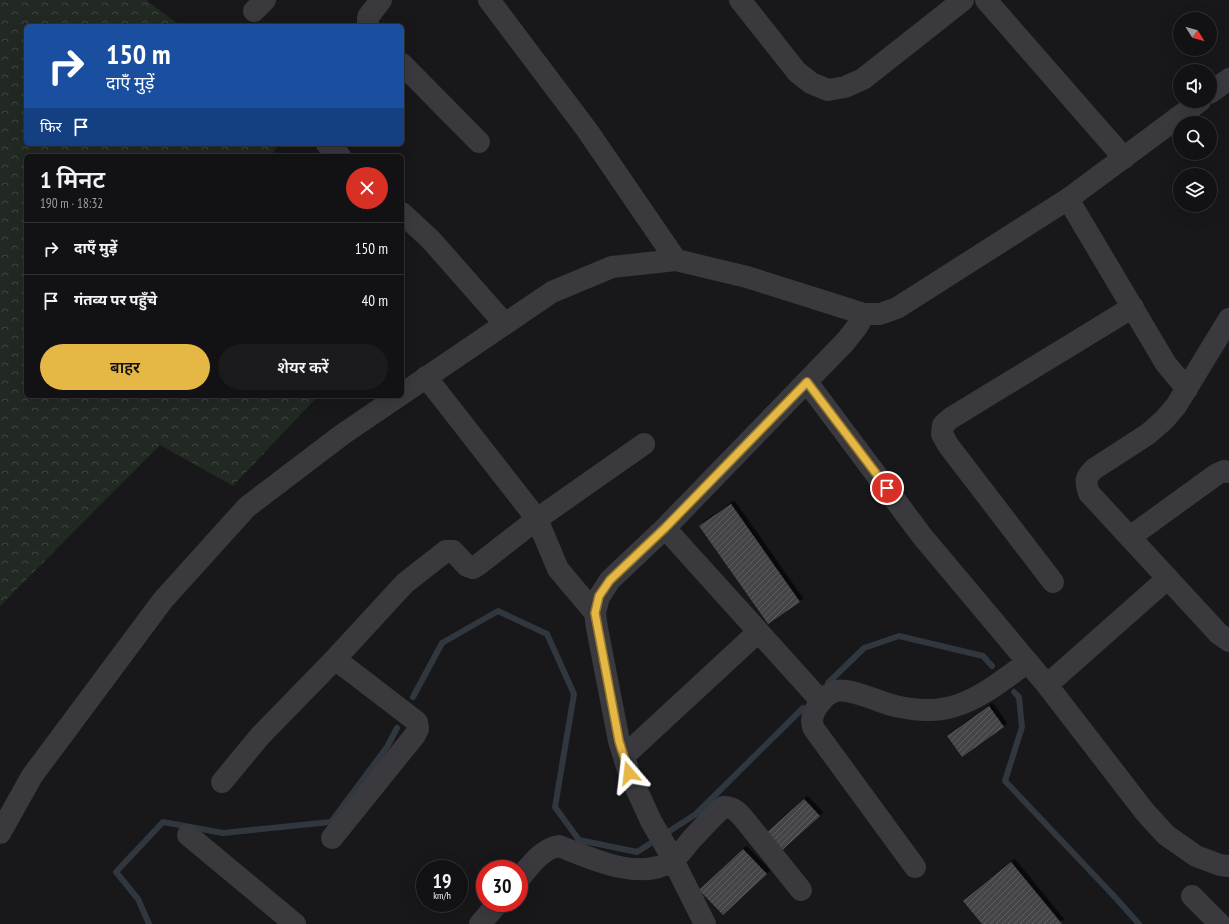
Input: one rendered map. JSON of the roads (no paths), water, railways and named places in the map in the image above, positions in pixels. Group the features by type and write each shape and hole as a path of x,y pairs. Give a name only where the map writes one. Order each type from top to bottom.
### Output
{"street":[{"path":"368,24 368,17 381,0"},
{"path":"489,0 587,130 676,260"},
{"path":"740,0 797,72 811,83 828,90 863,79 963,0"},
{"path":"986,0 1124,158"},
{"path":"404,66 479,142"},
{"path":"1217,88 1229,79"},
{"path":"404,390 552,292 612,267 676,260 747,277 864,314 880,314 897,308 1068,199 1191,108"},
{"path":"329,146 338,154"},
{"path":"1068,199 1166,364 1187,389"},
{"path":"404,215 431,240 505,324"},
{"path":"1053,582 948,445 942,434 943,425 951,418 1133,307"},
{"path":"706,924 651,821 629,773 618,733 595,613 599,596 610,580 665,528 845,342 857,327 864,314"},
{"path":"1229,319 1176,406 1148,434 1094,468 1087,476 1086,483 1089,493 1219,634 1229,640"},
{"path":"426,377 537,519 558,569 595,613"},
{"path":"807,382 922,536 1047,685 1145,812 1166,835 1196,856 1220,865 1229,866"},
{"path":"0,833 32,776 163,600 247,507 393,398"},
{"path":"222,782 260,736 335,659 405,583 446,551 453,551 467,566 473,568 537,519 644,444"},
{"path":"1130,537 1217,474 1224,471 1229,472"},
{"path":"665,528 821,701"},
{"path":"1047,685 1168,578"},
{"path":"624,756 758,632"},
{"path":"332,838 415,735 418,729 417,722 335,659"},
{"path":"915,868 814,729 812,721 814,712 821,701 836,691 861,695 895,706 928,710 955,706 977,697 1028,662"},
{"path":"528,869 540,855 551,847 559,846 611,866 635,870 659,868 723,807 730,807 740,814 801,890"},
{"path":"188,835 296,924"},
{"path":"1192,896 1220,924"},
{"path":"480,924 490,912"}],"waterway":[{"path":"413,697 442,643 498,611 547,634 574,694 555,807 579,840 637,852 696,814 803,708"},
{"path":"828,683 864,648 899,636 983,656 992,666"},
{"path":"1014,692 1019,697 1022,727 1005,781 1139,924"},
{"path":"149,924 138,899 116,872 163,822 223,833 331,822 387,747 397,728"}]}
